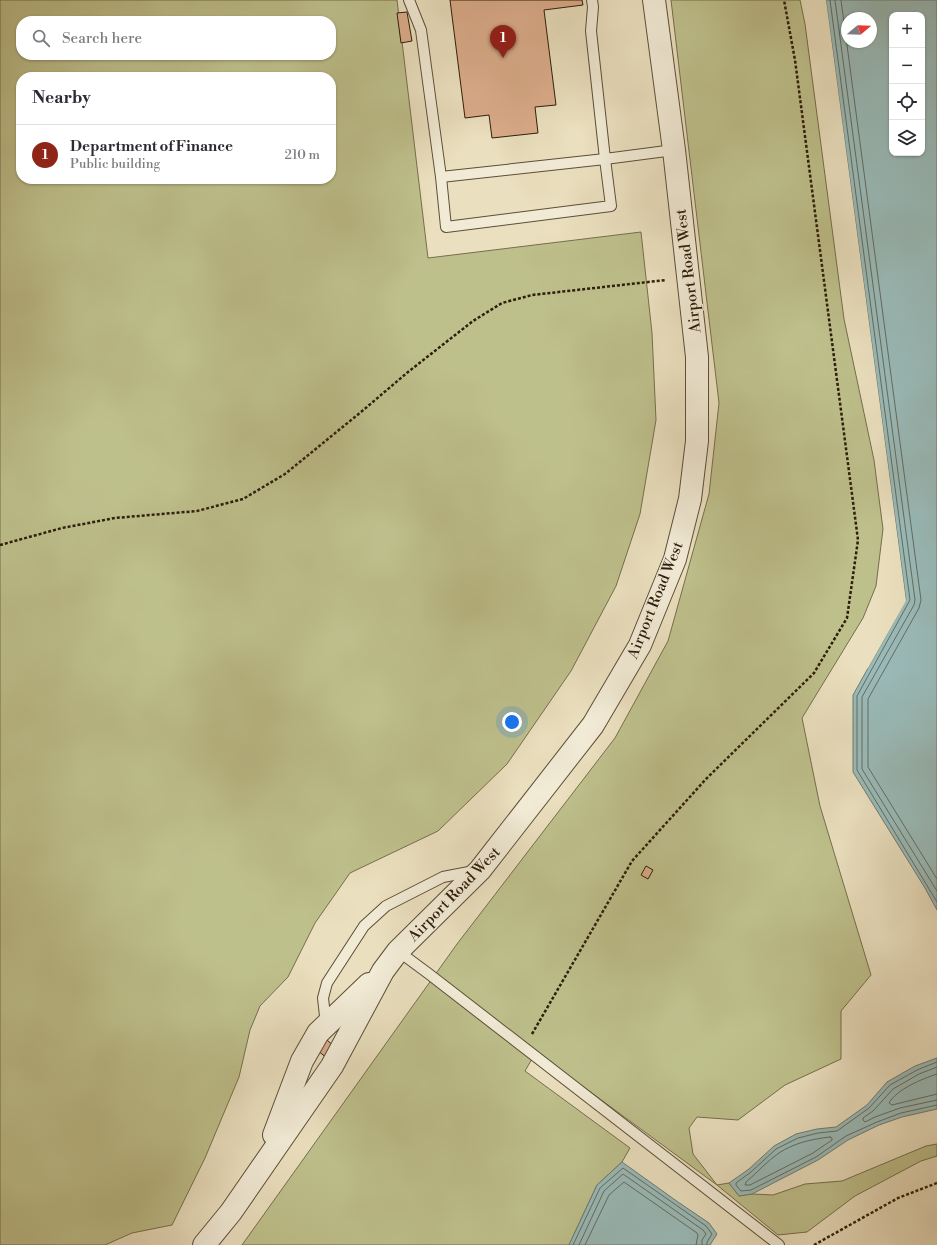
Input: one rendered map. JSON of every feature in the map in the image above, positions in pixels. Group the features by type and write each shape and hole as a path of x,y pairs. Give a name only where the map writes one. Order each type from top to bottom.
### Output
{"street":[{"name":"Airport Road West","path":"204,1245 231,1212 332,1066 383,971 398,951 480,870 501,845 597,718 640,645 675,558 690,499 697,441 697,357 674,150 654,0"},
{"name":"Airport Road West","path":"263,1165 302,1061 318,1033 383,971"}],"lane":[{"path":"409,0 420,30 441,177 446,227 611,206 591,31 592,0"},
{"path":"441,177 674,150"},
{"path":"326,1025 323,998 327,983 364,926 386,906 443,877 480,870"},
{"path":"398,951 779,1245"}],"path":[{"path":"524,1048 632,861 706,778 814,673 847,618 858,540 795,60 784,0"},
{"path":"0,545 62,528 115,518 197,511 243,499 285,474 408,372 473,321 502,303 532,295 688,277"},
{"path":"814,1245 898,1198 937,1182"}],"green space":[{"path":"0,0 397,0 428,258 641,232 652,333 656,420 640,514 616,586 571,671 507,764 438,831 350,873 315,923 288,977 260,1006 250,1030 239,1077 205,1158 172,1225 132,1233 105,1245 0,1245"},
{"path":"671,0 800,0 805,24 844,319 874,460 883,529 876,586 863,618 802,718 820,806 871,975 841,1011 841,1059 785,1085 738,1120 697,1117 689,1128 693,1154 717,1185 536,1052 525,1071 630,1148 622,1162 597,1185 569,1245 242,1245 457,944 615,738 668,641 709,494 719,403"},
{"path":"937,1144 937,1156 921,1161 855,1196 807,1232 778,1235 717,1185 729,1183 739,1196 752,1194 773,1195 805,1184 842,1181 926,1146"}],"water":[{"path":"826,0 937,0 937,910 853,772 853,695 906,600"},
{"path":"937,1058 937,1109 902,1117 879,1125 848,1140 818,1160 752,1194 739,1196 729,1183 749,1169 774,1146 796,1134 817,1129 836,1127 867,1105 887,1082 915,1066"},
{"path":"622,1162 709,1223 717,1234 710,1245 569,1245 597,1185"}],"pier":[{"path":"824,0 826,0 906,601 868,668 865,670 904,600"}],"building":[{"path":"450,0 582,0 583,5 544,10 556,105 535,107 538,133 492,138 489,115 465,118"},
{"path":"407,12 412,41 401,43 397,13"},
{"path":"646,866 653,870 648,879 641,875"},
{"path":"327,1040 336,1048 328,1059 317,1050"}],"place":[{"name":"Department of Finance","path":"503,58"}]}
